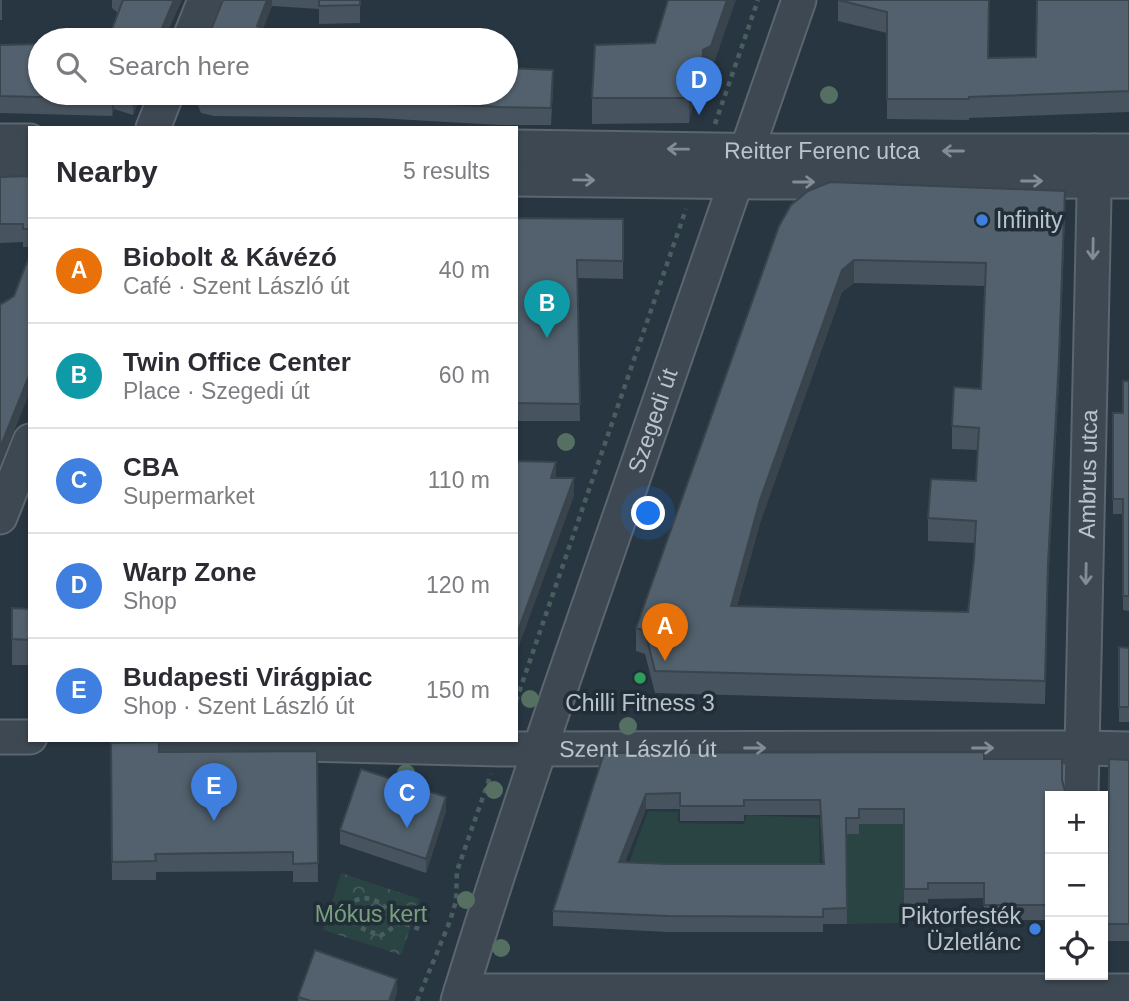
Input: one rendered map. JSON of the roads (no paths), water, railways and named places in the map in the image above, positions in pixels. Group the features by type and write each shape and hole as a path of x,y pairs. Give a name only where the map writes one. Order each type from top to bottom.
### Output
{"street":[{"path":"194,28 205,0"},
{"name":"Szegedi út","path":"448,996 481,924 799,0"},
{"path":"154,126 162,105"},
{"path":"0,141 28,141"},
{"name":"Reitter Ferenc utca","path":"518,147 747,150 1094,166 1129,181"},
{"name":"Reitter Ferenc utca","path":"518,179 736,182 1094,166 1129,151"},
{"name":"Ambrus utca","path":"1081,791 1094,166"},
{"path":"0,172 28,173"},
{"path":"0,517 28,446"},
{"path":"0,737 28,737"},
{"name":"Szent László út","path":"236,742 540,749 1129,749"},
{"path":"448,996 1022,996 1076,983 1129,991"}],"place":[{"name":"Warp Zone","path":"699,115"},
{"name":"Infinity","path":"982,220"},
{"name":"Twin Office Center","path":"547,338"},
{"name":"Biobolt & Kávézó","path":"665,661"},
{"name":"Chilli Fitness 3","path":"640,678"},
{"name":"Budapesti Virágpiac","path":"214,821"},
{"name":"CBA","path":"407,828"},
{"name":"Piktorfesték Üzletlánc","path":"1035,929"}],"park label":[{"name":"Mókus kert","path":"371,914"}]}
